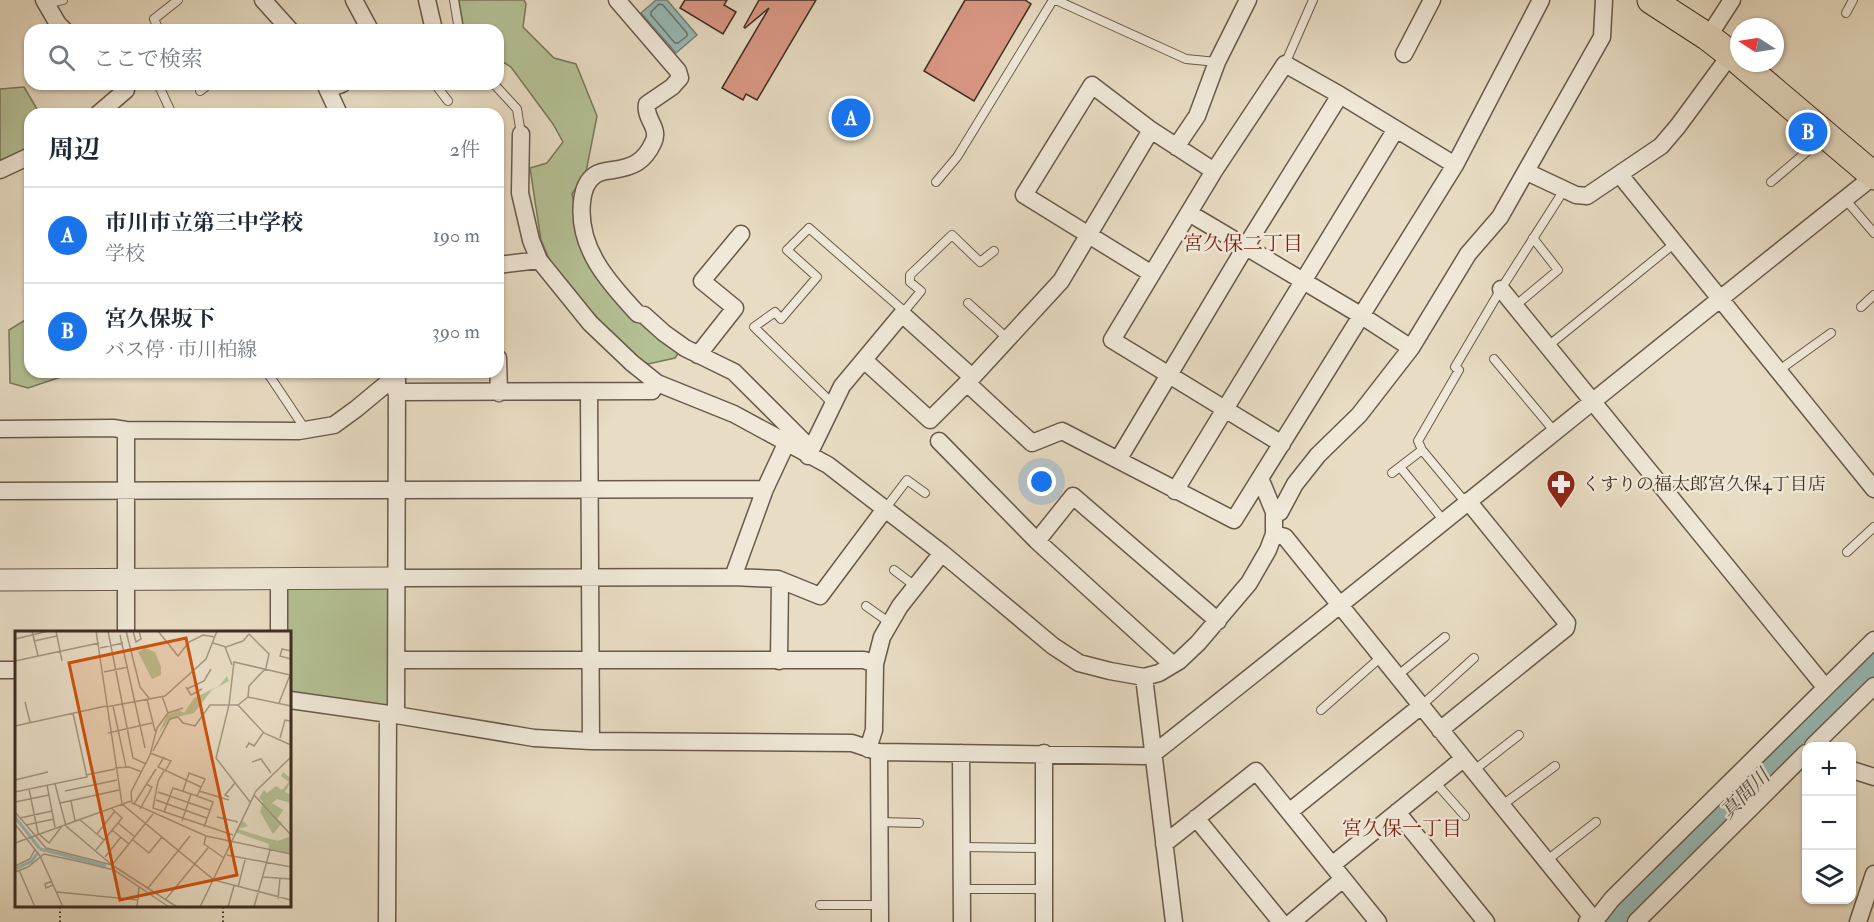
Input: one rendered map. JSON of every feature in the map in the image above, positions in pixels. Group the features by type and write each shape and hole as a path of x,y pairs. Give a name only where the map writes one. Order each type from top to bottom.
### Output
{"main road":[{"path":"1650,0 1730,54"},
{"path":"1752,72 1874,176"}],"street":[{"path":"263,0 281,24"},
{"path":"354,0 367,24"},
{"path":"427,0 433,24"},
{"path":"617,0 678,71 680,78 672,87 647,104 646,109 656,134 654,142 640,160 626,168 598,173 589,180 585,187 581,217 584,235 605,276 638,314 644,315 664,333 698,355 734,372 810,453 942,553 1053,646 1079,663 1144,677 1159,673 1179,661 1218,621 1249,583 1268,550 1274,534 1274,512 1260,478"},
{"path":"1176,147 1197,116 1216,62 1248,0"},
{"path":"1404,54 1432,0"},
{"path":"810,453 842,386 903,313 1032,443 1062,431 1234,520 1455,165 1541,0"},
{"path":"1274,512 1280,512 1295,484 1312,463 1359,415 1411,348 1468,254 1500,217 1602,37 1604,0"},
{"path":"1708,38 1732,0"},
{"path":"45,2 58,24"},
{"path":"1282,444 1112,340 1214,171 1285,64 1455,165"},
{"path":"1527,172 1576,195 1587,196 1661,146 1730,67"},
{"path":"1152,274 1024,195 1092,85 1150,130 1214,171"},
{"path":"104,108 123,90"},
{"path":"333,90 338,108"},
{"path":"1118,460 1246,246 1340,95"},
{"path":"1175,491 1396,129"},
{"path":"864,360 930,420 1061,281 1150,130"},
{"path":"521,134 520,193 531,240 539,260 590,323 657,383 734,414 786,444 810,453"},
{"path":"0,170 24,159"},
{"path":"1620,175 1874,489"},
{"path":"291,700 534,738 591,741 852,743 873,750 961,753 1144,756 1153,754 1341,606 1444,520 1874,176"},
{"path":"1189,213 1303,280 1411,348"},
{"path":"698,355 735,308 702,281 741,234"},
{"path":"504,264 539,260"},
{"path":"1501,289 1825,687"},
{"path":"499,378 499,393"},
{"path":"0,429 305,429 334,425 397,380 499,393 652,391 657,383"},
{"path":"387,922 392,715 397,660 397,380"},
{"path":"589,393 591,741"},
{"path":"126,430 126,631"},
{"path":"939,441 1037,541 1172,664"},
{"path":"733,577 765,489 786,444"},
{"path":"0,491 765,489"},
{"path":"1037,541 1073,496 1218,621"},
{"path":"1440,730 1566,628 1567,622 1467,502"},
{"path":"0,580 733,577 780,580 820,596 885,509"},
{"path":"1274,534 1285,537 1546,861 1592,922 1612,899 1874,640"},
{"path":"880,914 879,822 873,750 875,664 882,638 900,606 942,553"},
{"path":"279,579 279,631"},
{"path":"779,660 780,580"},
{"path":"397,660 864,660 875,664"},
{"path":"1144,677 1174,922"},
{"path":"1818,742 1874,686"},
{"path":"1289,812 1421,706"},
{"path":"961,753 962,922"},
{"path":"1044,753 1044,922"},
{"path":"1636,922 1802,758"},
{"path":"1332,865 1435,782 1468,765"},
{"path":"1164,844 1256,771 1378,922"},
{"path":"1856,772 1874,777"},
{"path":"1397,812 1486,922"},
{"path":"1196,818 1281,922"},
{"path":"1858,922 1874,874"},
{"path":"1292,922 1343,879"}],"lane":[{"path":"45,2 63,0"},
{"path":"156,24 154,19 178,0"},
{"path":"454,0 458,24"},
{"path":"936,182 957,157 1054,0 1186,59 1216,62"},
{"path":"1285,64 1313,0"},
{"path":"1846,13 1853,0"},
{"path":"161,90 169,108"},
{"path":"439,90 447,101"},
{"path":"500,90 517,109 521,134"},
{"path":"1771,182 1826,136"},
{"path":"1467,502 1422,450 1418,441 1459,370 1455,367 1564,190"},
{"path":"1845,199 1874,233"},
{"path":"833,404 754,327 775,312 781,319 817,277 787,250 809,228 903,313 921,291 910,282 910,275 952,235 980,262 994,251"},
{"path":"1515,306 1558,270 1533,238"},
{"path":"1548,346 1675,243"},
{"path":"1861,306 1874,295"},
{"path":"968,303 1007,338"},
{"path":"1778,371 1831,333"},
{"path":"1494,359 1555,432"},
{"path":"271,378 305,429"},
{"path":"1392,473 1422,450"},
{"path":"1400,467 1444,520"},
{"path":"885,509 908,480 925,493"},
{"path":"1847,552 1874,527"},
{"path":"894,570 915,586"},
{"path":"866,606 890,623"},
{"path":"1397,676 1445,637"},
{"path":"1321,710 1381,657"},
{"path":"1421,706 1473,658"},
{"path":"1468,765 1519,735"},
{"path":"1501,806 1555,766"},
{"path":"1435,782 1465,816"},
{"path":"879,822 919,823"},
{"path":"1546,861 1596,822"},
{"path":"961,847 1044,848"},
{"path":"962,889 1044,889"},
{"path":"820,905 880,914"}],"path":[{"path":"223,922 224,907"}],"green space":[{"path":"459,0 524,0 526,4 523,27 554,58 576,64 597,116 586,172 572,194 584,253 645,328 680,351 675,358 648,364 631,356 553,268 541,240 530,168 547,163 563,142 553,124 511,67 504,63 504,24 463,24"},
{"path":"24,87 36,108 24,108 24,150 0,161 0,89"},
{"path":"24,321 24,378 58,378 28,388 10,383 9,330"},
{"path":"397,578 396,715 291,700 291,631 279,631 279,579"}],"water":[{"path":"656,0 667,0 697,35 676,53 641,13"}],"building":[{"path":"685,0 727,0 724,5 736,12 723,34 680,8"},
{"path":"759,0 816,0 757,100 746,94 743,100 722,88 769,8 745,28"},
{"path":"965,0 1025,0 1031,4 974,101 924,71"}],"waterway":[{"name":"真間川","path":"1616,922 1874,666"}],"place":[{"name":"市川市立第三中学校","path":"851,118"},
{"name":"宮久保坂下","path":"1808,132"},
{"name":"くすりの福太郎宮久保4丁目店","path":"1561,510"}],"district":[{"name":"宮久保二丁目","path":"1243,243"},
{"name":"宮久保一丁目","path":"1402,828"}]}
